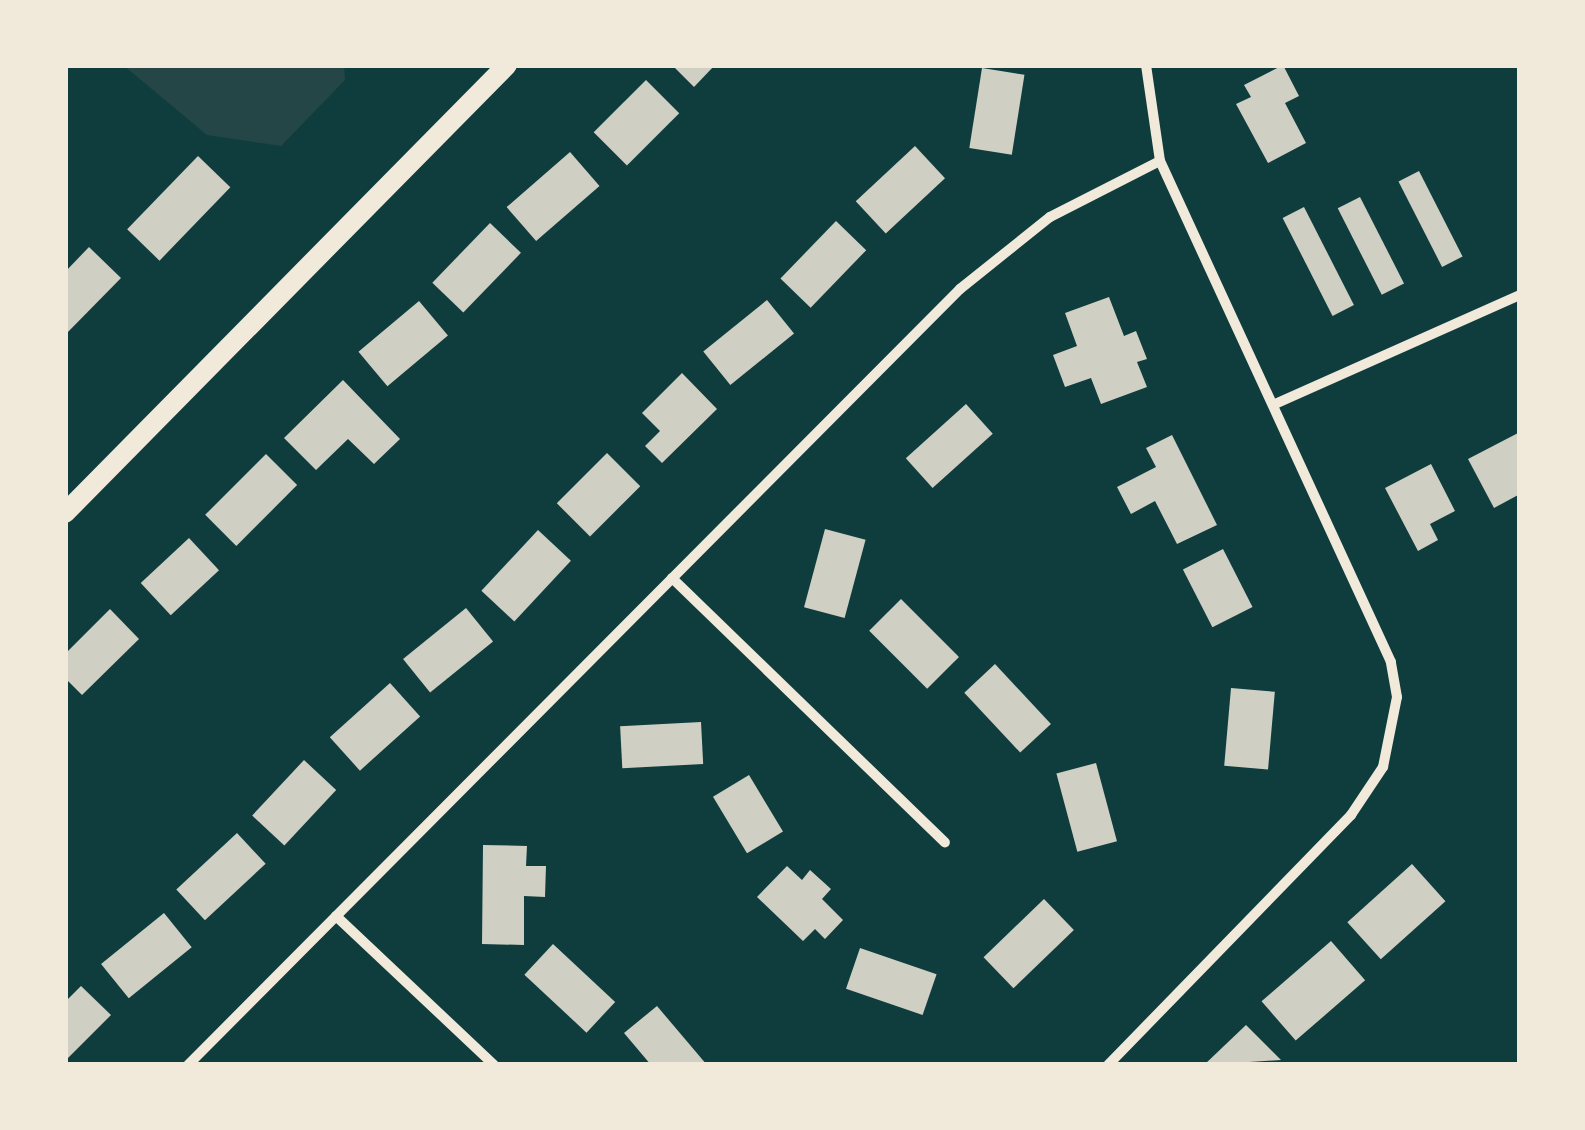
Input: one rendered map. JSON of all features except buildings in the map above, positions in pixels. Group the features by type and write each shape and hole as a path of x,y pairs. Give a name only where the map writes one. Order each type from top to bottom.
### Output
{"main road":[{"path":"65,513 506,65"}],"street":[{"path":"1108,1065 1351,815 1383,767 1394,732 1391,662 1160,161 1146,65"},
{"path":"188,1065 1008,245 1160,161"},
{"path":"1275,404 1520,295"},
{"path":"672,578 945,843"},
{"path":"336,916 494,1065"}],"shaded area":[{"path":"123,65 344,65 345,80 281,146 207,135"}]}
